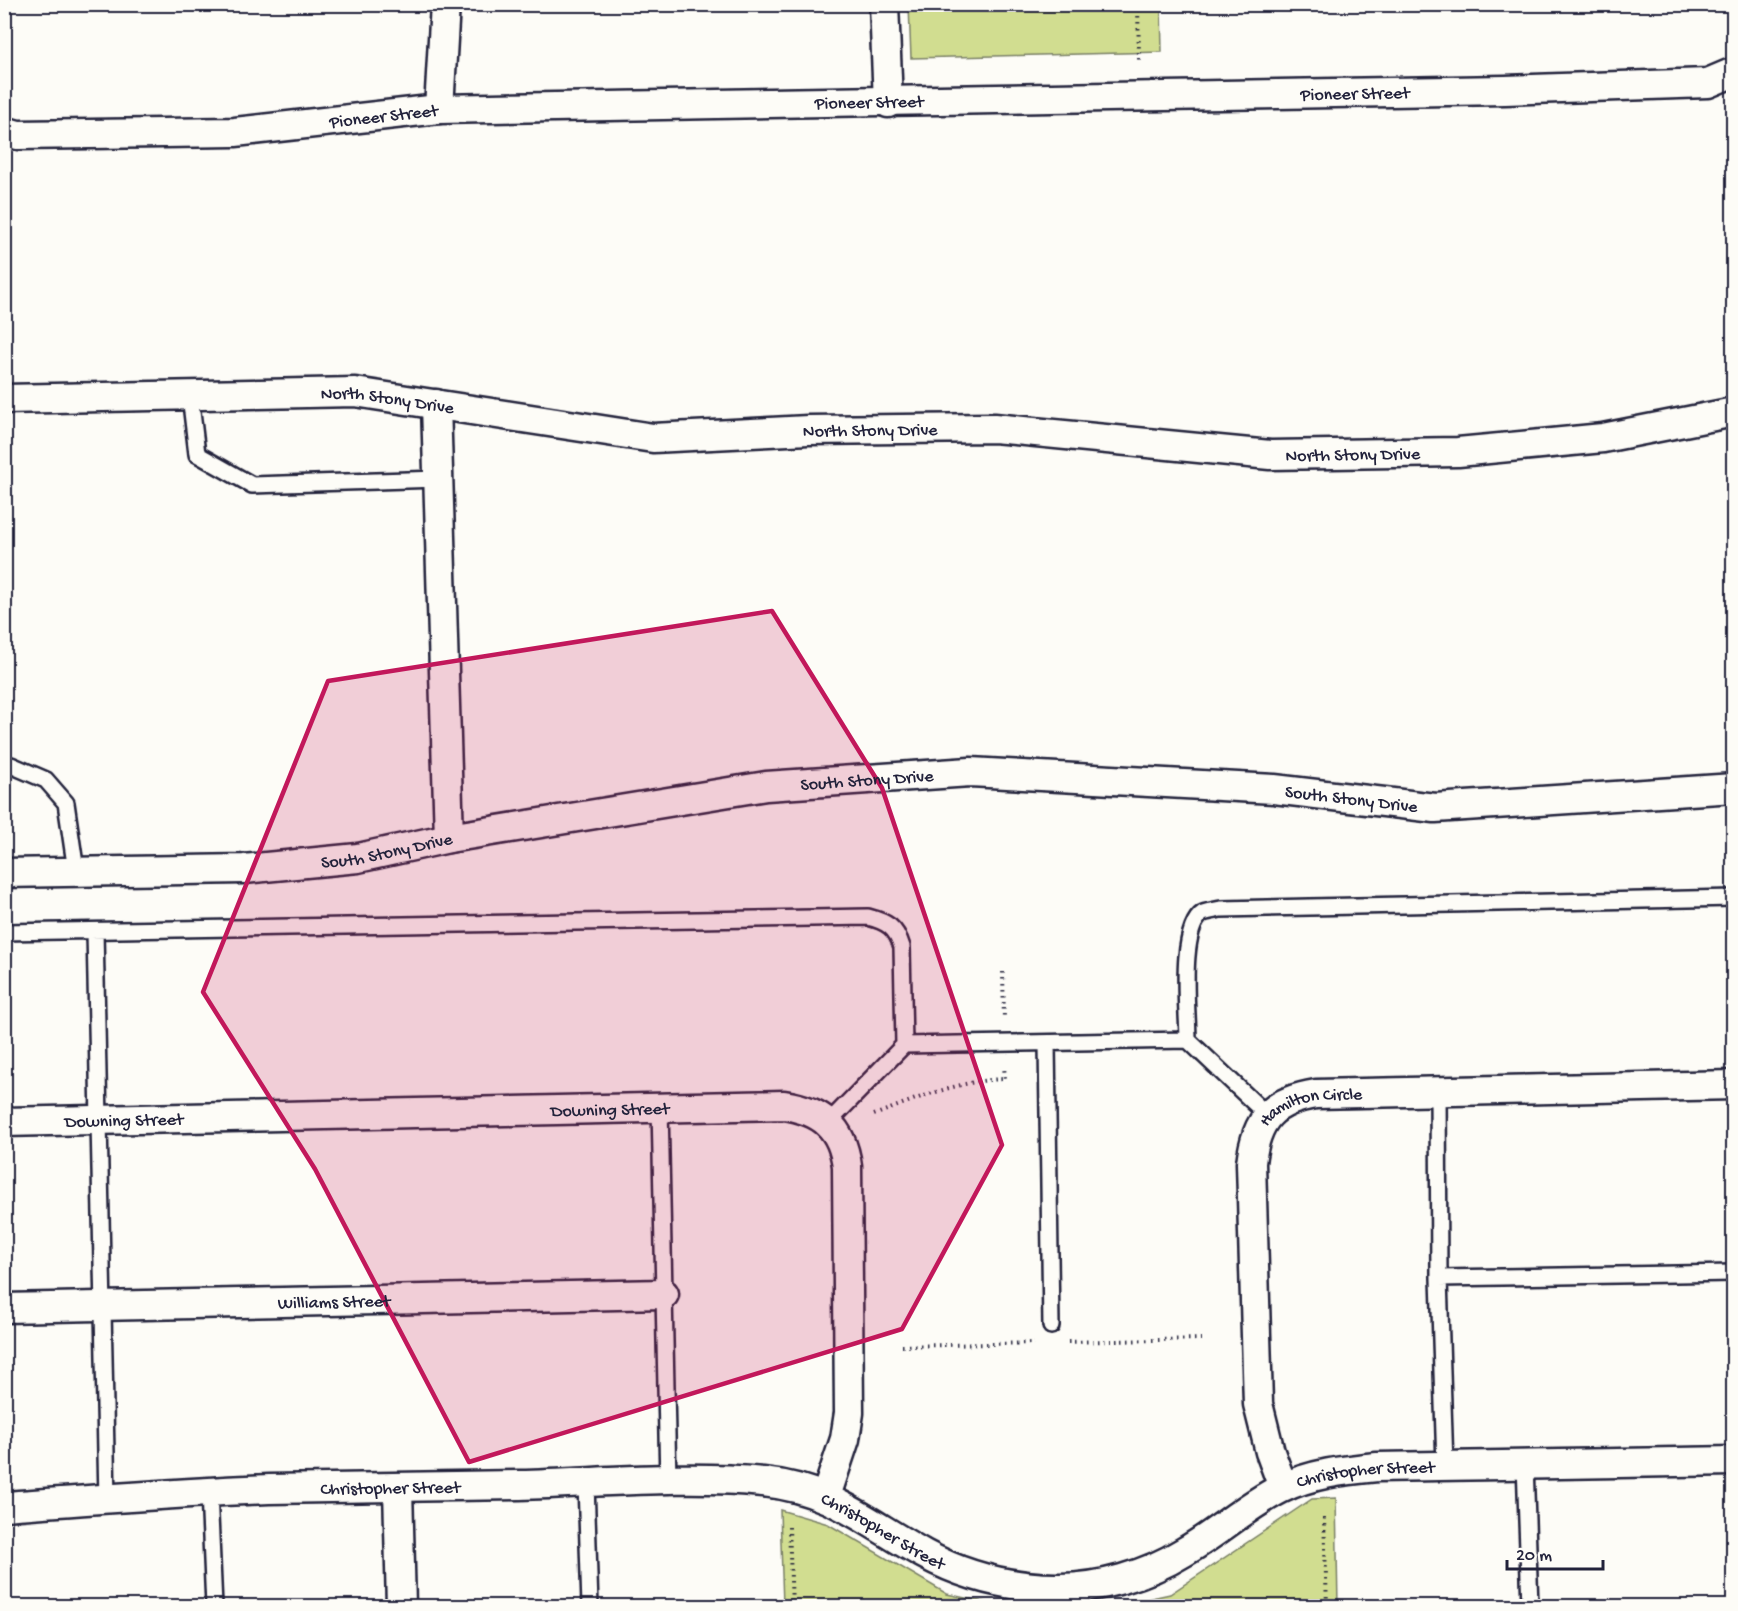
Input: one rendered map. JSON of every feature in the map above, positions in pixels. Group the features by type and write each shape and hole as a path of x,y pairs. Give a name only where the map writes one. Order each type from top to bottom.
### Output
{"street":[{"path":"439,109 445,4"},
{"path":"884,4 888,103"},
{"name":"Pioneer Street","path":"4,131 18,135 235,132 439,109 1493,91 1708,83 1734,72"},
{"name":"North Stony Drive","path":"4,399 355,392 653,438 808,430 994,428 1270,455 1458,452 1603,438 1734,412"},
{"path":"436,404 449,838"},
{"name":"South Stony Drive","path":"4,873 244,869 358,858 449,838 766,786 970,772 1274,789 1436,808 1734,788"},
{"name":"Hamilton Circle","path":"1283,1487 1263,1429 1256,1376 1251,1163 1253,1143 1259,1126 1267,1115 1280,1104 1298,1097 1316,1094 1734,1085"},
{"name":"Downing Street","path":"4,1122 784,1105 802,1108 828,1123"},
{"path":"825,1496 845,1439 851,1382 846,1166 840,1137 828,1123"},
{"name":"Williams Street","path":"4,1308 664,1294"},
{"name":"Christopher Street","path":"4,1506 209,1492 668,1481 765,1482 825,1496 955,1569 1010,1583 1057,1588 1092,1586 1157,1567 1184,1553 1237,1515 1283,1487 1311,1477 1343,1470 1525,1464 1734,1461"},
{"path":"398,1488 401,1606"}],"lane":[{"path":"190,395 197,454 252,485 439,479"},
{"path":"4,765 11,765 46,780 66,803 76,872"},
{"path":"1188,1040 1188,943 1192,926 1203,913 1221,909 1734,898"},
{"path":"4,932 868,917 886,922 897,932 902,947 904,1045"},
{"path":"95,931 107,1500"},
{"path":"828,1123 904,1045 1188,1040 1267,1115"},
{"path":"1047,1044 1051,1326"},
{"path":"1438,1091 1439,1278 1445,1466"},
{"path":"660,1107 668,1481"},
{"path":"1439,1278 1734,1273"},
{"path":"1525,1464 1530,1606"},
{"path":"586,1483 590,1606"},
{"path":"209,1492 214,1606"}],"path":[{"path":"1138,4 1139,60"},
{"path":"1324,1518 1327,1606"},
{"path":"789,1527 792,1606"}],"highlighted area":[{"path":"772,611 882,788 1002,1145 902,1329 469,1462 315,1169 203,992 328,681"}],"green space":[{"path":"909,5 1161,5 1162,52 911,58"},
{"path":"1336,1498 1338,1606 1115,1606 1170,1594 1312,1499"},
{"path":"780,1510 828,1524 947,1594 1002,1606 783,1606"}]}
